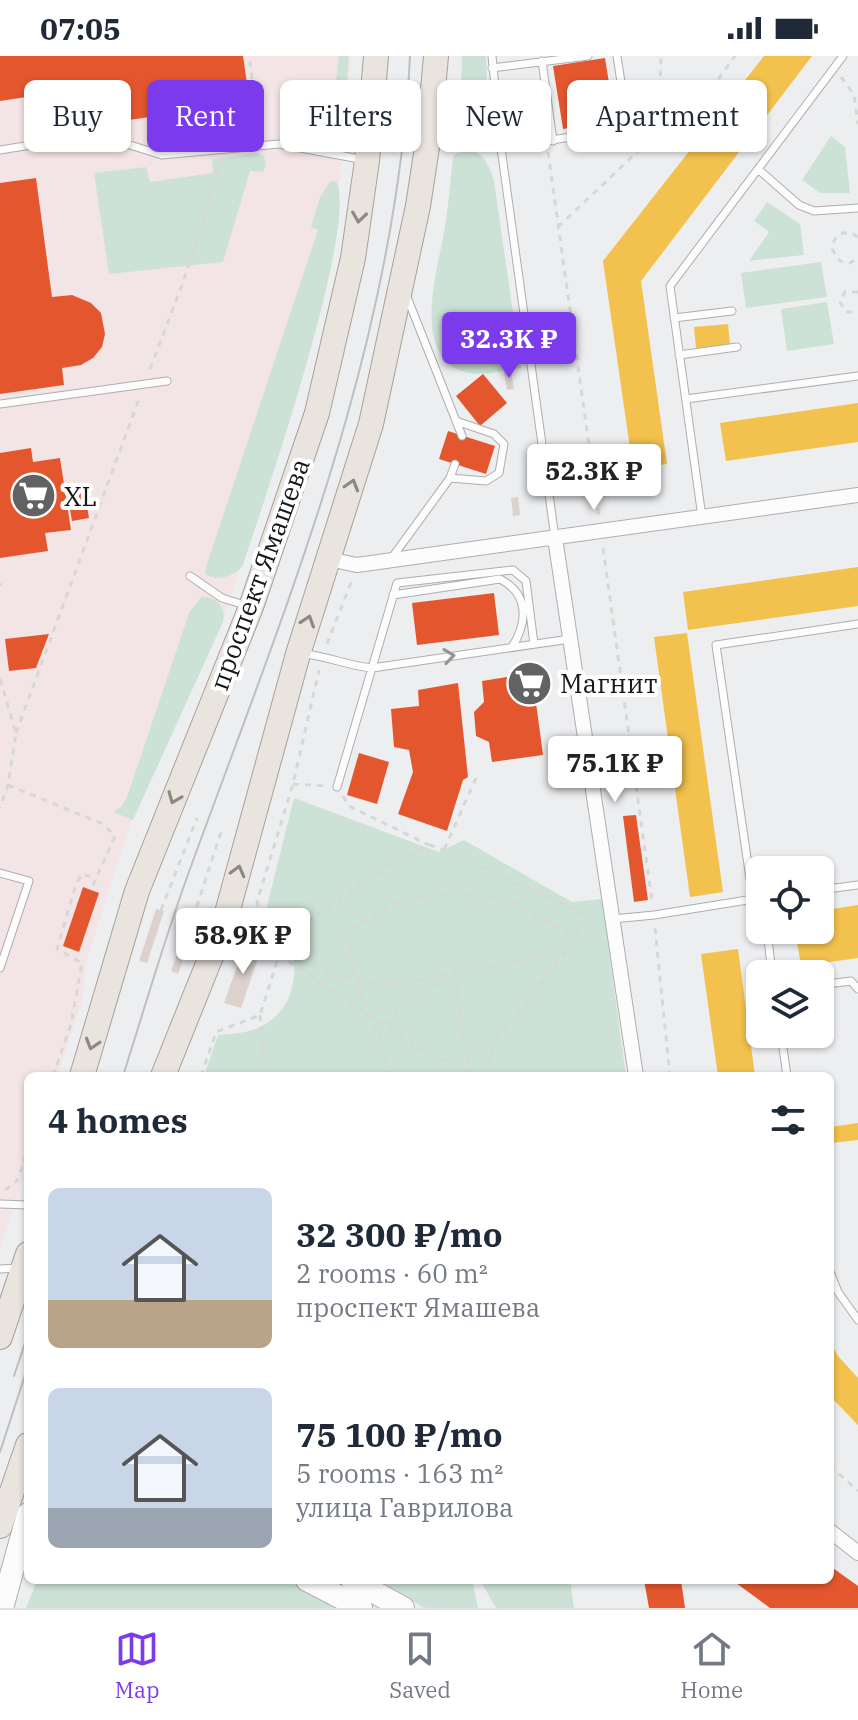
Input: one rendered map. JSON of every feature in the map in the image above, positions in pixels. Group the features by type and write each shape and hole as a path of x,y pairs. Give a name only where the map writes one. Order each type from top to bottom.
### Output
{"main road":[{"name":"проспект Ямашева","path":"83,1072 137,891 251,607 317,413 344,304 367,161 376,56"},
{"path":"165,1072 224,924 298,654 371,424 418,206 436,56"},
{"path":"0,1335 17,1263"},
{"path":"0,1526 24,1457"},
{"path":"5,1598 24,1529"},
{"path":"5,1598 24,1567"},
{"path":"315,1584 361,1608"},
{"path":"359,1584 403,1608"}],"street":[{"path":"328,559 357,565 858,495"},
{"path":"555,538 635,1072"},
{"path":"834,1534 858,1553"}],"lane":[{"path":"492,56 493,80"},
{"path":"492,68 588,56"},
{"path":"551,141 628,128 617,56"},
{"path":"702,517 670,286 843,56"},
{"path":"542,61 544,80"},
{"path":"429,134 437,136"},
{"path":"0,150 37,144 117,141 162,155 279,144 367,161"},
{"path":"502,152 555,538"},
{"path":"758,169 799,205 814,211 858,208"},
{"path":"402,284 462,436"},
{"path":"674,318 732,311"},
{"path":"679,355 737,347"},
{"path":"686,399 858,376"},
{"path":"0,404 167,381"},
{"path":"450,478 486,481 499,473 504,444 494,434 456,421"},
{"path":"390,561 450,478 455,464"},
{"path":"337,787 397,583 513,570 526,581 534,644"},
{"path":"190,576 222,598 251,607"},
{"path":"393,595 500,579 514,586 523,604 523,630 512,647"},
{"path":"750,856 716,645 858,624"},
{"path":"298,654 323,656 356,667 372,668 570,639"},
{"path":"0,873 29,881 0,968"},
{"path":"834,888 858,885"},
{"path":"613,919 746,901"},
{"path":"834,983 851,981 858,989"},
{"path":"783,1048 786,1072"},
{"path":"0,1204 24,1205"},
{"path":"834,1282 858,1320"}],"path":[{"path":"660,80 661,56"},
{"path":"718,80 735,56"},
{"path":"834,67 854,95 858,124"},
{"path":"854,95 858,90"},
{"path":"551,152 558,227 654,915 670,1072"},
{"path":"558,227 637,152"},
{"path":"858,237 853,233 842,233 835,239 832,249 840,261 850,263 858,258"},
{"path":"858,292 845,292 840,302 846,312 858,312"},
{"path":"0,679 16,733 8,785 0,808"},
{"path":"444,850 476,778"},
{"path":"566,952 391,985 337,976 282,946 266,935 257,902 293,784 337,787 349,806 591,917"},
{"path":"8,785 103,824 115,836 91,890"},
{"path":"161,910 197,818"},
{"path":"193,918 222,829"},
{"path":"276,939 327,909 395,861 430,845"},
{"path":"54,1072 71,1024 82,963 57,949 76,884 82,874 97,879"},
{"path":"389,1072 387,1055 357,978 349,945 349,929 400,901 431,895 471,895 512,902 575,937"},
{"path":"489,1072 493,1044 566,952 578,932"},
{"path":"265,1072 260,1015 282,946"},
{"path":"279,955 416,1046 464,1072"},
{"path":"387,1025 401,1007 454,974"},
{"path":"454,974 469,1053 469,1072"},
{"path":"202,1072 216,1032 260,1015"},
{"path":"0,1194 17,1181 24,1161"},
{"path":"834,1470 858,1491"}],"shaded area":[{"path":"0,56 351,56 349,80 280,80 280,152 342,152 336,219 294,408 225,615 131,822 86,962 83,997 58,1072 24,1072 24,1177 0,1247"}],"green space":[{"path":"339,56 349,56 347,80 336,80"},
{"path":"462,56 486,56 487,80 461,80"},
{"path":"831,136 845,147 850,193 820,193 802,180"},
{"path":"475,152 488,166 494,181 521,368 485,373 465,372 449,364 438,350 433,333 433,293 455,154"},
{"path":"259,153 264,156 266,165 263,172 250,171 223,262 109,274 94,173 146,167 150,182 213,173 212,159"},
{"path":"336,181 340,207 322,306 269,486 243,565 226,577 210,577 205,574 206,567 318,230 311,227 320,197 330,182"},
{"path":"767,202 800,224 804,255 749,261 769,232 754,221"},
{"path":"821,262 827,297 746,308 741,273"},
{"path":"827,302 834,344 787,351 781,309"},
{"path":"201,597 212,598 219,604 223,622 133,820 113,812 122,806 127,797 189,613"},
{"path":"294,798 439,852 464,840 572,902 602,899 625,1072 205,1072 218,1035 246,1032 262,1026 274,1018 289,997 294,971 291,945 284,928 267,906"},
{"path":"35,1584 295,1584 341,1608 26,1608"},
{"path":"384,1584 473,1584 478,1608 424,1608"},
{"path":"482,1584 571,1584 574,1608 496,1608"}],"building: Homes":[{"path":"764,56 812,56 767,115 767,80 745,80"},
{"path":"689,152 739,152 641,281 667,464 633,469 603,261"},
{"path":"728,324 730,345 696,348 694,327"},
{"path":"858,403 858,442 726,461 720,423"},
{"path":"858,567 858,606 688,630 683,592"},
{"path":"687,633 723,892 690,897 654,637"},
{"path":"858,905 858,958 834,961 800,960 797,944 834,944 834,909"},
{"path":"738,949 746,1009 746,1048 751,1048 754,1072 717,1072 701,954"},
{"path":"858,1123 858,1140 834,1143 834,1126"},
{"path":"834,1349 858,1378 858,1425 834,1400"}],"building: Shops":[{"path":"0,56 243,56 246,80 147,80 147,117 131,120 131,80 24,80 24,97 0,101"},
{"path":"605,58 608,80 567,80 567,128 563,129 553,66"},
{"path":"36,178 52,297 72,295 91,303 101,313 105,334 102,347 93,358 81,365 62,368 64,385 0,394 0,183"},
{"path":"483,374 507,403 480,426 456,396"},
{"path":"448,431 495,446 486,474 439,459"},
{"name":"XL","path":"31,448 33,462 60,458 71,530 45,533 48,551 0,558 0,453"},
{"path":"84,489 89,518 72,521 67,492"},
{"path":"494,593 499,635 417,645 412,603"},
{"path":"49,634 36,668 9,671 5,639"},
{"path":"532,673 543,755 492,762 489,742 476,736 474,712 484,702 482,681"},
{"path":"458,683 468,777 463,780 447,831 398,814 413,772 409,750 394,747 391,709 419,706 418,690"},
{"path":"359,753 389,762 377,804 347,795"},
{"path":"636,815 648,900 634,902 623,816"},
{"path":"83,887 99,893 79,952 63,946"},
{"path":"834,1569 858,1586 858,1608 770,1608 737,1584 834,1584"},
{"path":"645,1584 682,1584 685,1608 649,1608"}],"building: Other":[{"path":"511,371 514,389 507,390 504,372"},
{"path":"518,497 520,515 513,516 511,498"},
{"path":"156,909 164,911 147,963 139,961"},
{"path":"190,917 197,920 178,974 171,971"},
{"path":"245,944 261,949 241,1008 224,1003"}],"tram line":[{"path":"124,1072 181,895 299,571 360,369 383,267 401,162 410,56"},
{"path":"14,1376 24,1346"},
{"path":"0,1452 24,1378"}],"place":[{"name":"XL","path":"33,496"},
{"name":"Магнит","path":"529,683"}]}
